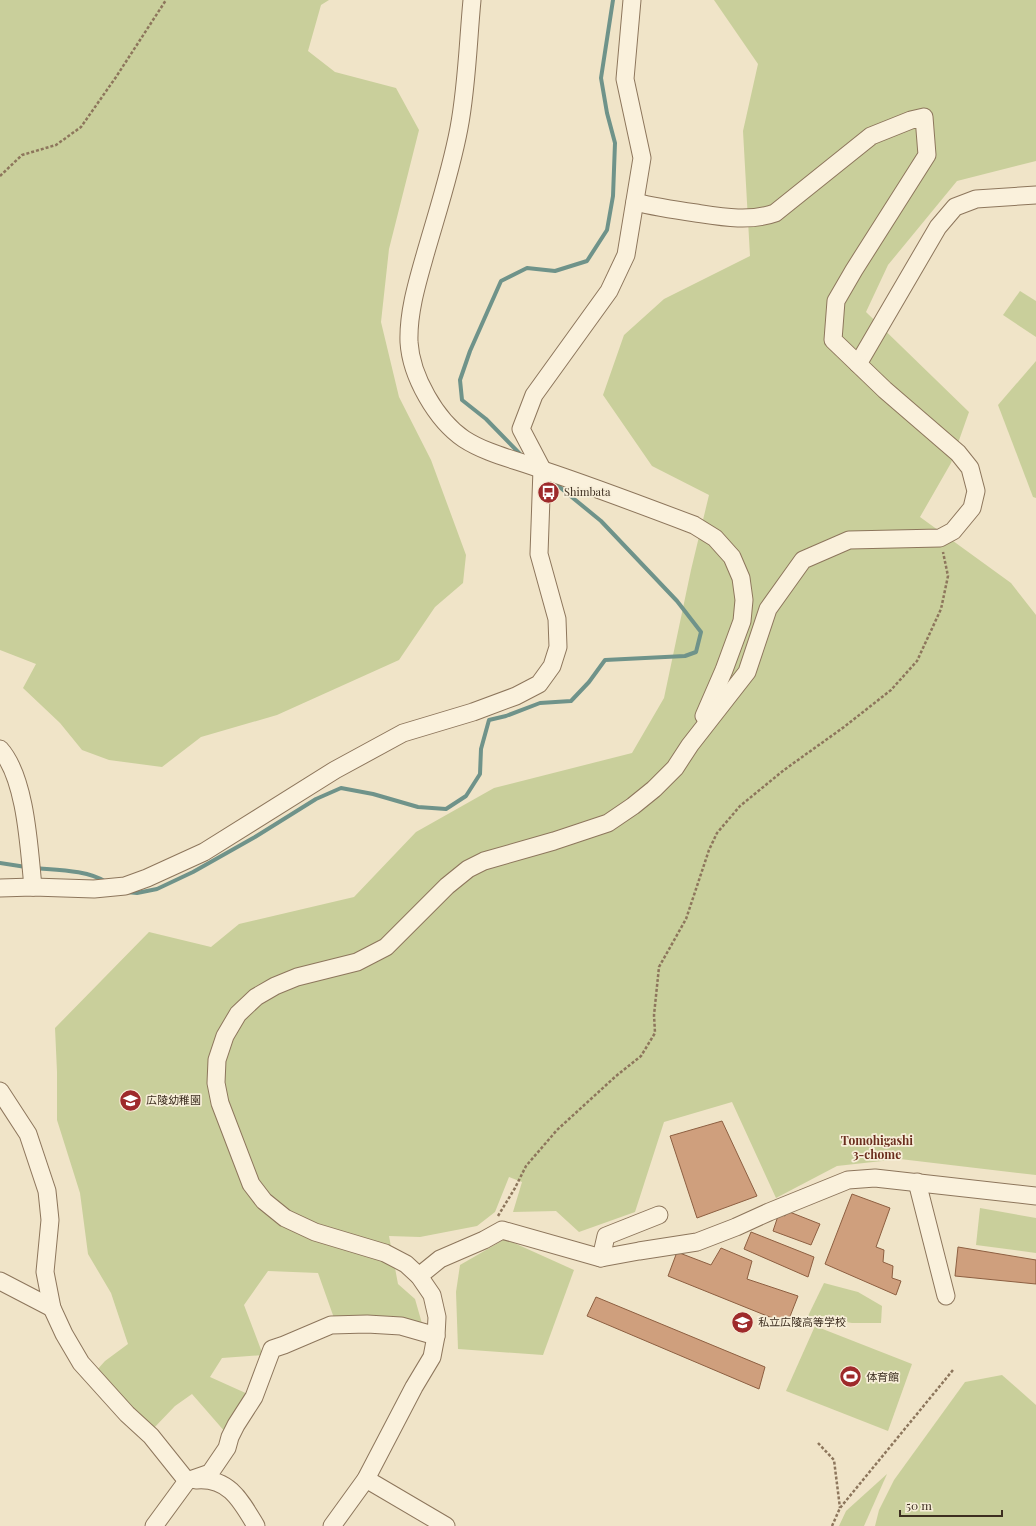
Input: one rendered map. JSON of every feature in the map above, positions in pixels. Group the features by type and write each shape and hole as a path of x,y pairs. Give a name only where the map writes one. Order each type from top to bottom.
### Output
{"street":[{"path":"472,0 459,127 452,160 418,281 410,319 409,344 416,372 427,399 445,422 463,439 488,451 542,469 694,525 715,538 732,557 741,578 744,600 742,621 713,696 690,745"},
{"path":"0,888 94,888 125,886 147,878 204,852 335,770 403,733 473,712 516,696 539,684 552,666 558,647 556,619 540,554 542,469 521,428 534,395 609,291 626,255 642,158 625,80 632,0"},
{"path":"332,1526 366,1479 414,1387 432,1357 436,1336 437,1317 432,1295 419,1276 406,1264 385,1253 315,1232 285,1218 264,1201 251,1184 220,1103 216,1083 217,1060 225,1036 238,1014 256,997 274,986 297,977 357,962 386,947 447,886 468,869 484,861 554,841 608,823 634,806 675,768 690,745 747,672 768,609 803,560 849,540 940,538 953,531 972,508 976,491 970,468 958,454 885,390 834,340 836,301 858,263 927,155 924,117 911,120 871,136 775,213 764,217 732,218 654,207 635,202"},
{"path":"858,364 938,227 955,207 976,199 1036,195"},
{"path":"0,749 7,756 13,769 25,814 33,887"},
{"path":"0,1091 28,1134 47,1191 50,1220 45,1272 52,1308 64,1334 81,1363 127,1414 150,1436 187,1481"},
{"path":"419,1276 440,1259 484,1240 502,1230 594,1257 698,1242 848,1180 875,1178 1036,1196"},
{"path":"916,1182 946,1296"},
{"path":"594,1257 606,1236 660,1215"},
{"path":"0,1281 52,1308"},
{"path":"154,1526 187,1481 210,1473 227,1448 230,1437 236,1425 254,1397 272,1349 331,1325 367,1324 401,1326 436,1336"},
{"path":"366,1479 446,1526"},
{"path":"187,1481 217,1481 237,1495 256,1526"}],"path":[{"path":"0,176 22,155 56,145 81,127 116,77 166,0"},
{"path":"484,1240 515,1188 526,1166 557,1130 616,1076 642,1056 655,1034 654,1015 659,966 686,919 709,850 717,833 740,806 784,770 844,727 891,690 917,660 941,609 948,576 940,538"},
{"path":"832,1526 840,1508 953,1370"},
{"path":"818,1443 834,1460 840,1508"}],"green space":[{"path":"0,0 329,0 321,5 308,51 335,72 396,88 419,130 389,249 381,322 399,397 431,460 466,555 463,583 435,607 399,660 277,715 201,737 162,767 109,760 82,750 60,723 23,688 36,664 0,650"},
{"path":"714,0 1036,0 1036,161 957,181 888,265 866,312 969,412 951,463 920,517 1011,583 1036,615 1036,1175 900,1159 837,1166 776,1198 732,1102 664,1122 635,1212 579,1232 556,1211 513,1212 522,1182 509,1177 495,1212 477,1226 420,1237 389,1236 398,1284 415,1299 423,1327 334,1318 318,1273 268,1271 244,1305 263,1355 222,1358 210,1377 250,1395 226,1433 192,1394 175,1406 152,1430 96,1371 105,1361 128,1344 111,1293 88,1254 80,1193 57,1120 55,1028 149,932 211,947 239,924 354,897 416,832 494,788 632,753 664,698 691,570 709,495 652,466 603,395 624,335 664,299 750,256 743,131 758,64"},
{"path":"1020,291 1036,301 1036,337 1003,315"},
{"path":"1036,361 1036,498 1033,497 998,405"},
{"path":"980,1208 1036,1218 1036,1253 976,1245"},
{"path":"505,1239 574,1270 543,1355 458,1349 456,1292 460,1265"},
{"path":"824,1283 858,1292 882,1306 881,1323 852,1323 808,1316"},
{"name":"体育館","path":"815,1326 912,1364 888,1431 786,1391"},
{"path":"1002,1375 1036,1405 1036,1526 875,1526 879,1510 894,1480 965,1382"},
{"path":"887,1474 864,1526 839,1526 846,1511"}],"building":[{"path":"722,1121 757,1196 697,1218 670,1136"},
{"path":"852,1194 890,1208 876,1247 884,1250 883,1262 893,1266 892,1278 901,1281 896,1295 825,1264"},
{"path":"787,1211 820,1224 811,1245 773,1231 779,1213 785,1216"},
{"path":"751,1232 814,1257 808,1277 744,1249"},
{"path":"958,1247 1036,1260 1036,1284 955,1276"},
{"path":"721,1248 752,1261 747,1279 798,1296 787,1324 668,1276 677,1252 711,1265"},
{"path":"596,1297 765,1367 759,1389 587,1316"}],"waterway":[{"path":"521,455 486,419 462,400 460,380 470,351 501,281 527,268 555,271 587,261 607,230 613,196 615,143 607,113 601,78 613,0"},
{"path":"126,892 137,893 157,889 193,872 255,837 316,799 341,788 373,794 418,807 446,809 466,796 480,774 481,749 489,720 506,716 540,703 571,701 589,682 605,660 685,656 696,652 701,632 677,601 601,521 551,480"},
{"path":"0,863 26,867"},
{"path":"35,868 81,873 99,878 106,882"}],"place":[{"name":"Shimbata","path":"548,492"},
{"name":"広陵幼稚園","path":"130,1100"},
{"name":"私立広陵高等学校","path":"743,1322"},
{"name":"体育館","path":"850,1377"}],"district":[{"name":"Tomohigashi 3-chome","path":"877,1148"}]}
